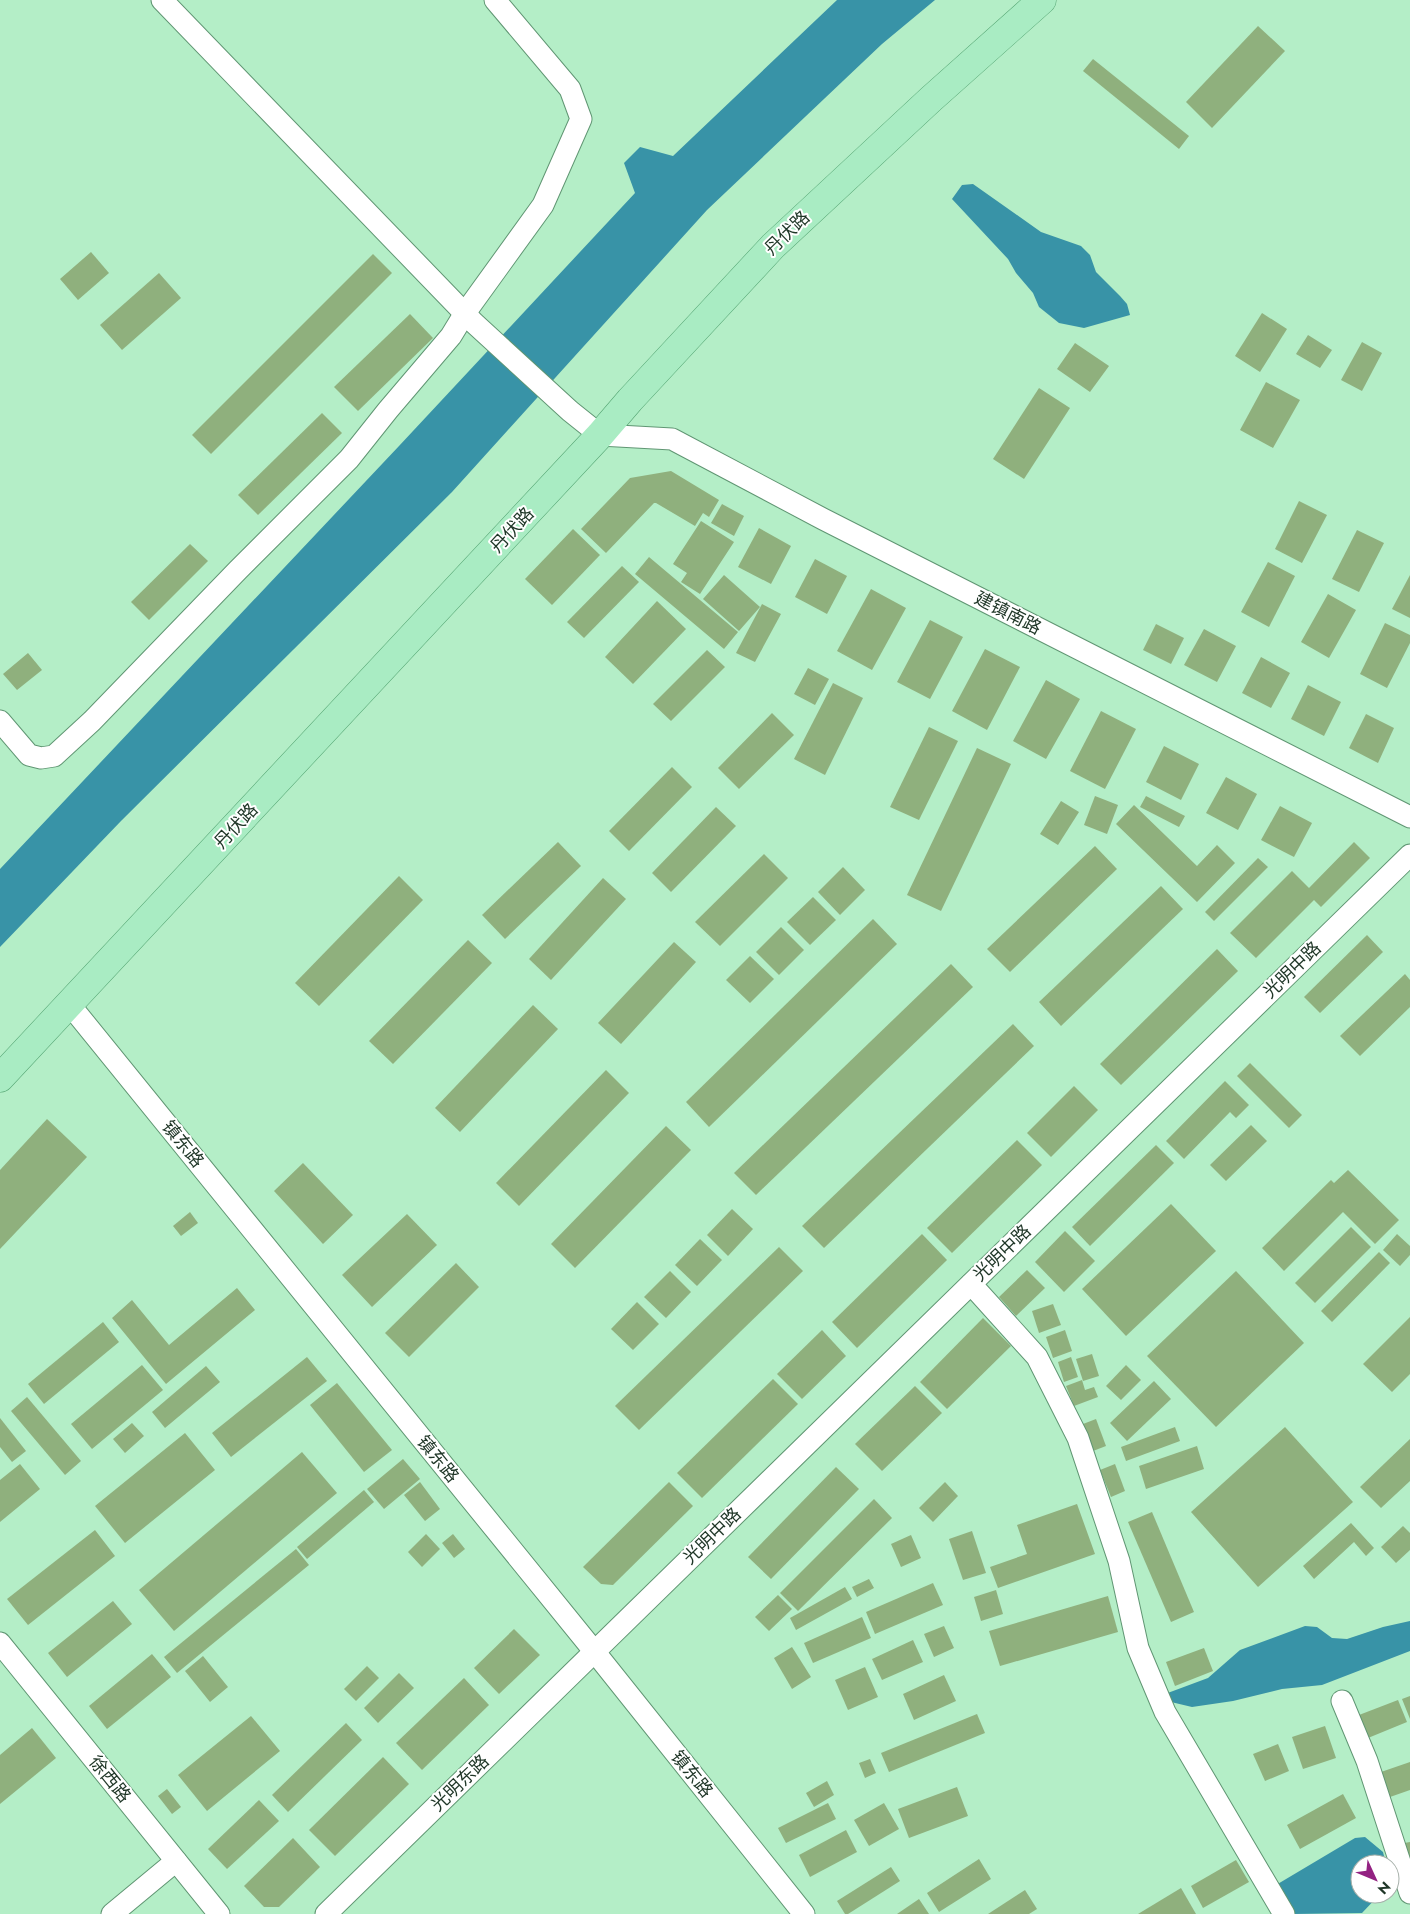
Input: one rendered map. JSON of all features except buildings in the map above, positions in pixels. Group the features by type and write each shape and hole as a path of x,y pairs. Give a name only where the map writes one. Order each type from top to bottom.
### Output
{"main road":[{"name":"丹伏路","path":"0,1078 600,435 630,400 773,246 930,99 1042,0"}],"street":[{"path":"162,0 472,321 570,411 600,435"},
{"path":"0,721 28,755 41,758 54,756 92,721 231,577 349,459 451,336 472,321 543,205 581,119 570,89 495,0"},
{"name":"建镇南路","path":"600,435 672,439 841,528 1410,818"},
{"name":"光明中路","path":"594,1651 1410,855"},
{"name":"镇东路","path":"70,1005 594,1651 804,1914"},
{"path":"971,1284 1037,1357 1078,1438 1119,1561 1138,1648 1165,1712 1284,1914"},
{"name":"徐西路","path":"0,1643 220,1914"},
{"name":"光明东路","path":"326,1914 594,1651"},
{"path":"1342,1701 1366,1761 1410,1892"},
{"path":"112,1914 176,1861"}],"water":[{"path":"837,0 935,0 882,44 707,210 452,492 121,821 0,947 0,869 635,193 624,163 640,147 673,156"},
{"path":"973,184 1041,232 1081,246 1090,255 1096,272 1127,304 1130,315 1084,328 1059,323 1039,307 1033,293 1016,273 1008,259 952,199 962,185"},
{"path":"1410,1621 1410,1651 1322,1685 1282,1689 1233,1701 1192,1707 1171,1702 1165,1694 1208,1678 1240,1650 1305,1626 1317,1627 1332,1638 1347,1639 1383,1627"},
{"path":"1365,1837 1384,1854 1350,1854 1350,1904 1371,1904 1362,1913 1293,1914 1276,1885 1355,1838"}]}
